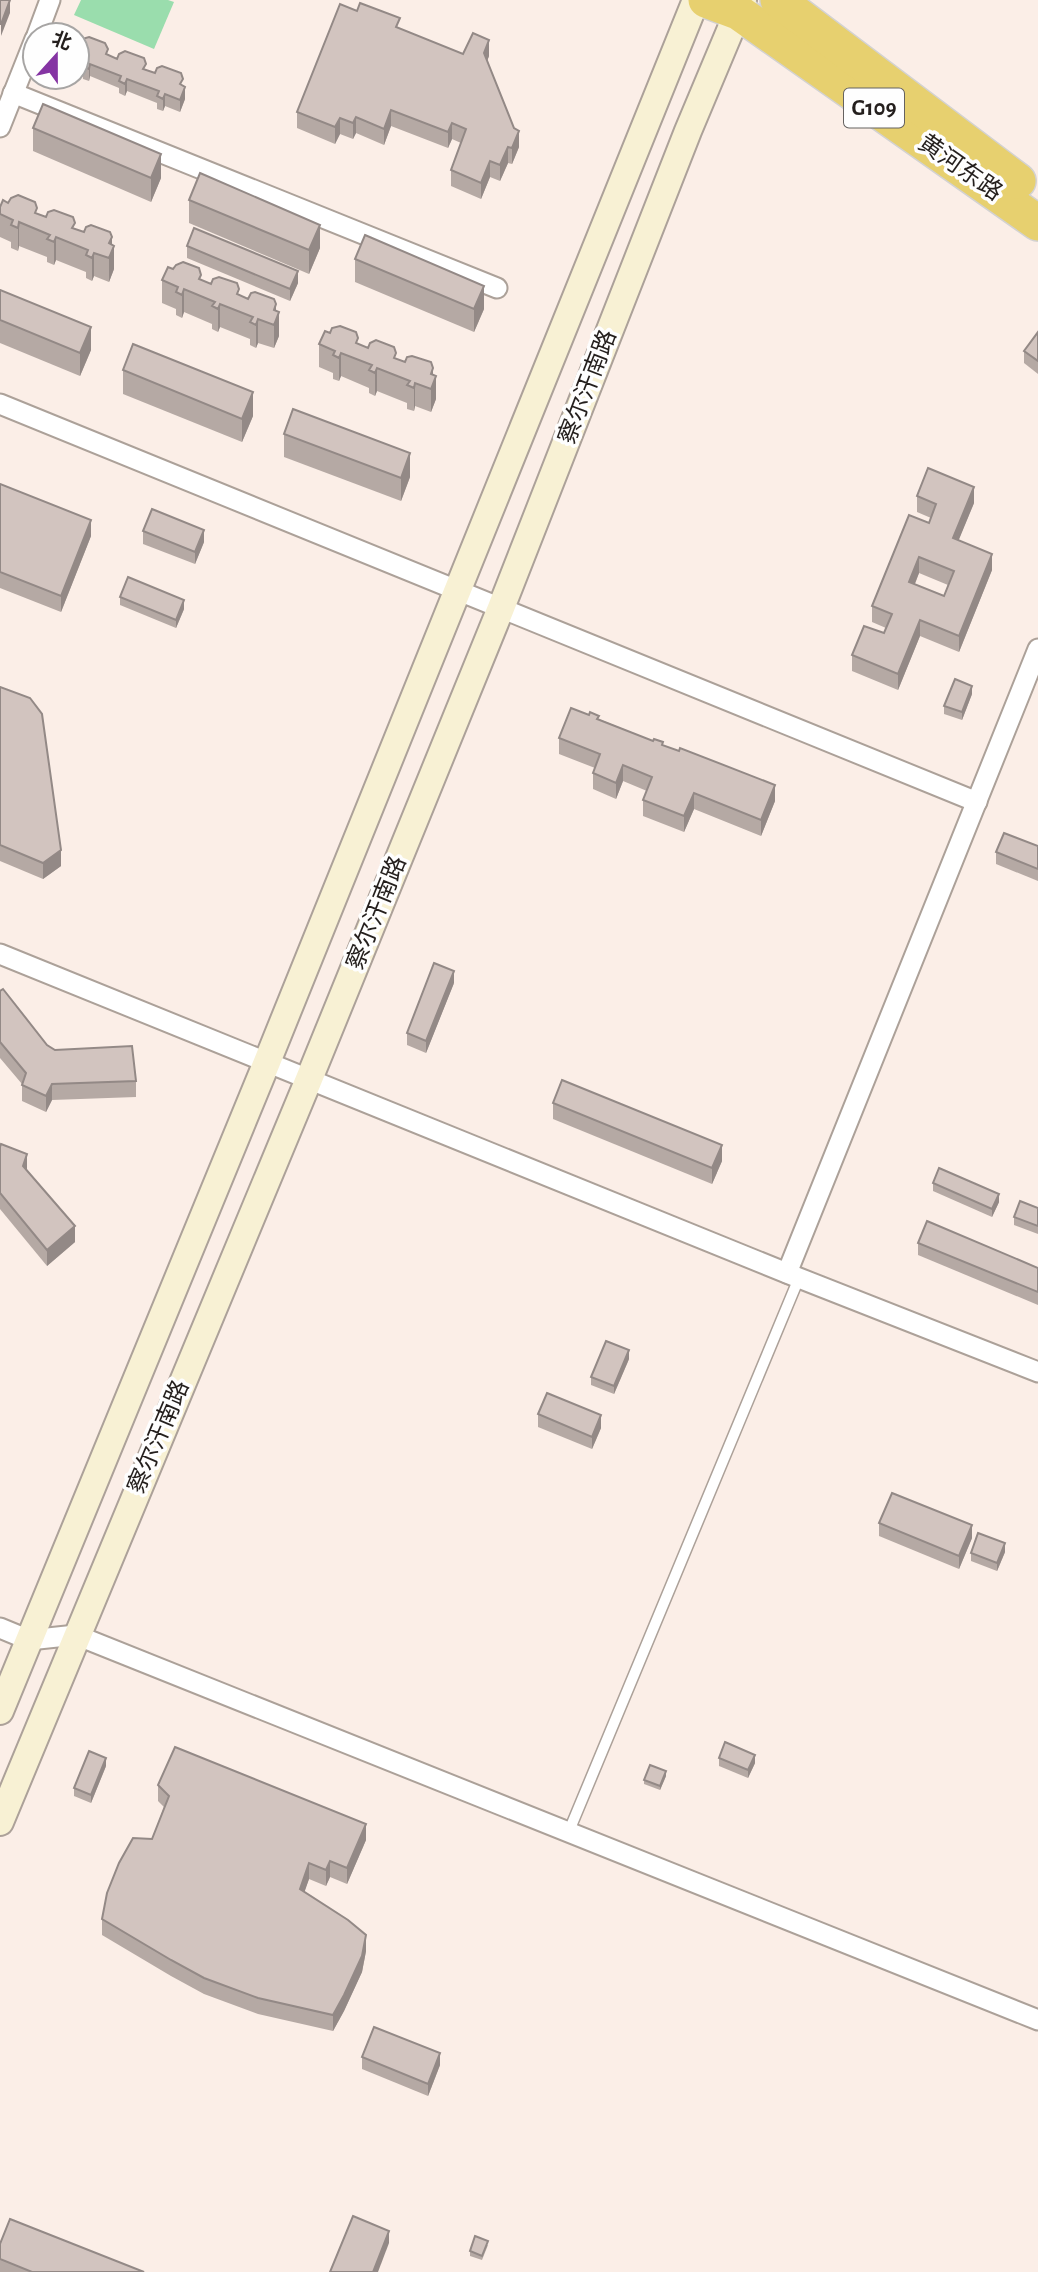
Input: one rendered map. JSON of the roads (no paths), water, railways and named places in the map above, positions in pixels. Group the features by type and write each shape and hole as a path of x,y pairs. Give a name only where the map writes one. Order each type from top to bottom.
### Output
{"highway":[{"name":"黄河东路","path":"706,0 741,6 1038,223"},
{"name":"黄河东路","path":"778,0 1038,196"}],"main road":[{"name":"察尔汗南路","path":"0,1711 459,591 696,0"},
{"name":"察尔汗南路","path":"0,1822 309,1079 501,608 688,131 741,6"},
{"path":"651,116 688,131"}],"street":[{"path":"42,21 51,0"},
{"path":"0,127 21,74"},
{"path":"13,93 496,288"},
{"path":"0,404 976,802"},
{"path":"793,1275 1038,649"},
{"path":"0,954 1038,1372"},
{"path":"0,1628 29,1640 76,1635 1037,2016"}],"lane":[{"path":"569,1831 793,1275"}]}
